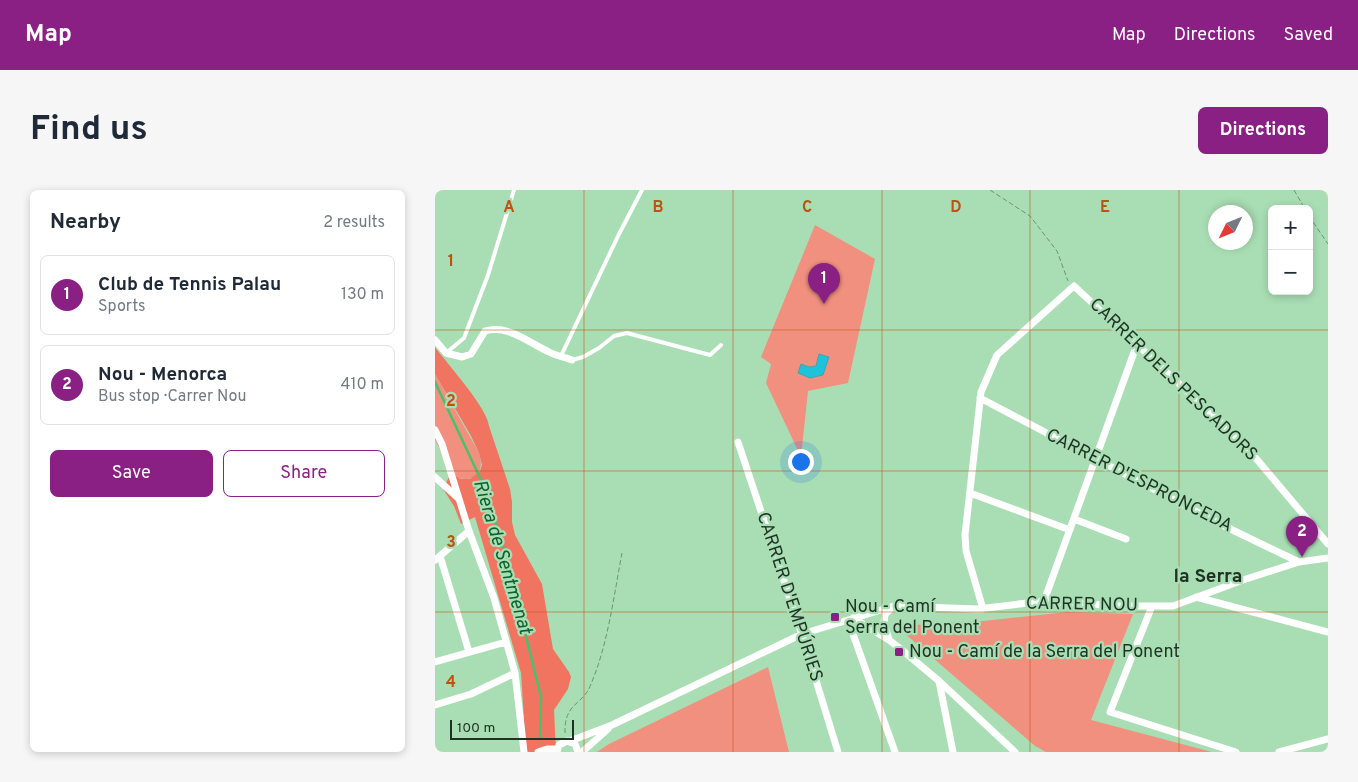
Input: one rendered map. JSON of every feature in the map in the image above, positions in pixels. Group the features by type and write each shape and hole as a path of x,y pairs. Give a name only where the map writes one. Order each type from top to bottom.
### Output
{"street":[{"path":"983,609 966,551 965,535 981,392 997,355 1073,287"},
{"name":"CARRER DELS PESCADORS","path":"1073,287 1244,444 1328,544"},
{"path":"435,340 446,353 462,358 471,354 485,331 492,329 504,330 550,353 572,360"},
{"path":"1044,601 1137,344"},
{"name":"CARRER D'ESPRONCEDA","path":"980,398 1220,524 1299,562"},
{"path":"435,430 442,444 469,530 495,598 515,674 524,752"},
{"name":"CARRER D'EMPÚRIES","path":"738,442 802,634 838,752"},
{"path":"435,477 459,499"},
{"path":"970,494 1070,530"},
{"path":"1074,519 1126,539"},
{"path":"469,530 437,558 469,652"},
{"name":"CARRER NOU","path":"612,725 802,634 894,606 983,609 1044,601 1173,606 1299,562 1328,558"},
{"path":"1197,597 1328,632"},
{"path":"889,640 884,623 885,614 894,606"},
{"path":"1152,606 1111,712 1236,752"},
{"path":"851,619 889,640 939,681 1015,752"},
{"path":"851,619 895,752"},
{"path":"435,662 506,642"},
{"path":"435,706 471,694 515,674"},
{"path":"939,681 953,752"},
{"path":"538,752 547,749 557,750 561,742 612,725"},
{"path":"582,752 612,725"},
{"path":"1279,752 1328,739"},
{"path":"567,741 575,744 578,752"}],"lane":[{"path":"446,353 465,338 488,275 513,190"},
{"path":"561,356 642,190"},
{"path":"572,360 583,357 599,348 614,336 627,333 710,355 721,345"}],"path":[{"path":"990,190 1030,216 1057,251 1073,287"},
{"path":"1294,190 1303,205"},
{"path":"1313,222 1328,244"},
{"path":"567,741 564,720 572,707 591,687 602,652 622,552"}],"shaded area":[{"path":"815,225 875,259 848,383 808,391 801,457 766,383 771,364 761,357"},
{"path":"435,347 466,386 487,418 510,489 512,522 515,535 542,584 553,649 571,677 568,689 554,710 556,752 526,752 521,673 475,517 461,524 454,506 443,489 449,477 455,476 461,479 470,479 480,471 482,465 471,436 435,374"},
{"path":"435,374 479,453 481,467 476,476 471,478 449,477 435,440"},
{"path":"1067,612 1133,614 1091,720 1212,752 1046,752 1035,746 896,626 983,621"},
{"path":"768,667 789,752 597,752 609,744"}],"building":[{"path":"819,354 829,357 823,375 810,378 798,373 801,364 809,367 816,366"}],"waterway":[{"name":"Riera de Sentmenat","path":"435,382 482,482 506,555 541,697 540,739"}],"place":[{"name":"Club de Tennis Palau","path":"824,304"},
{"name":"Nou - Menorca","path":"1302,557"},
{"name":"Nou - Camí Serra del Ponent","path":"835,617"},
{"name":"Nou - Camí de la Serra del Ponent","path":"899,652"}],"district":[{"name":"la Serra","path":"1208,577"}]}
